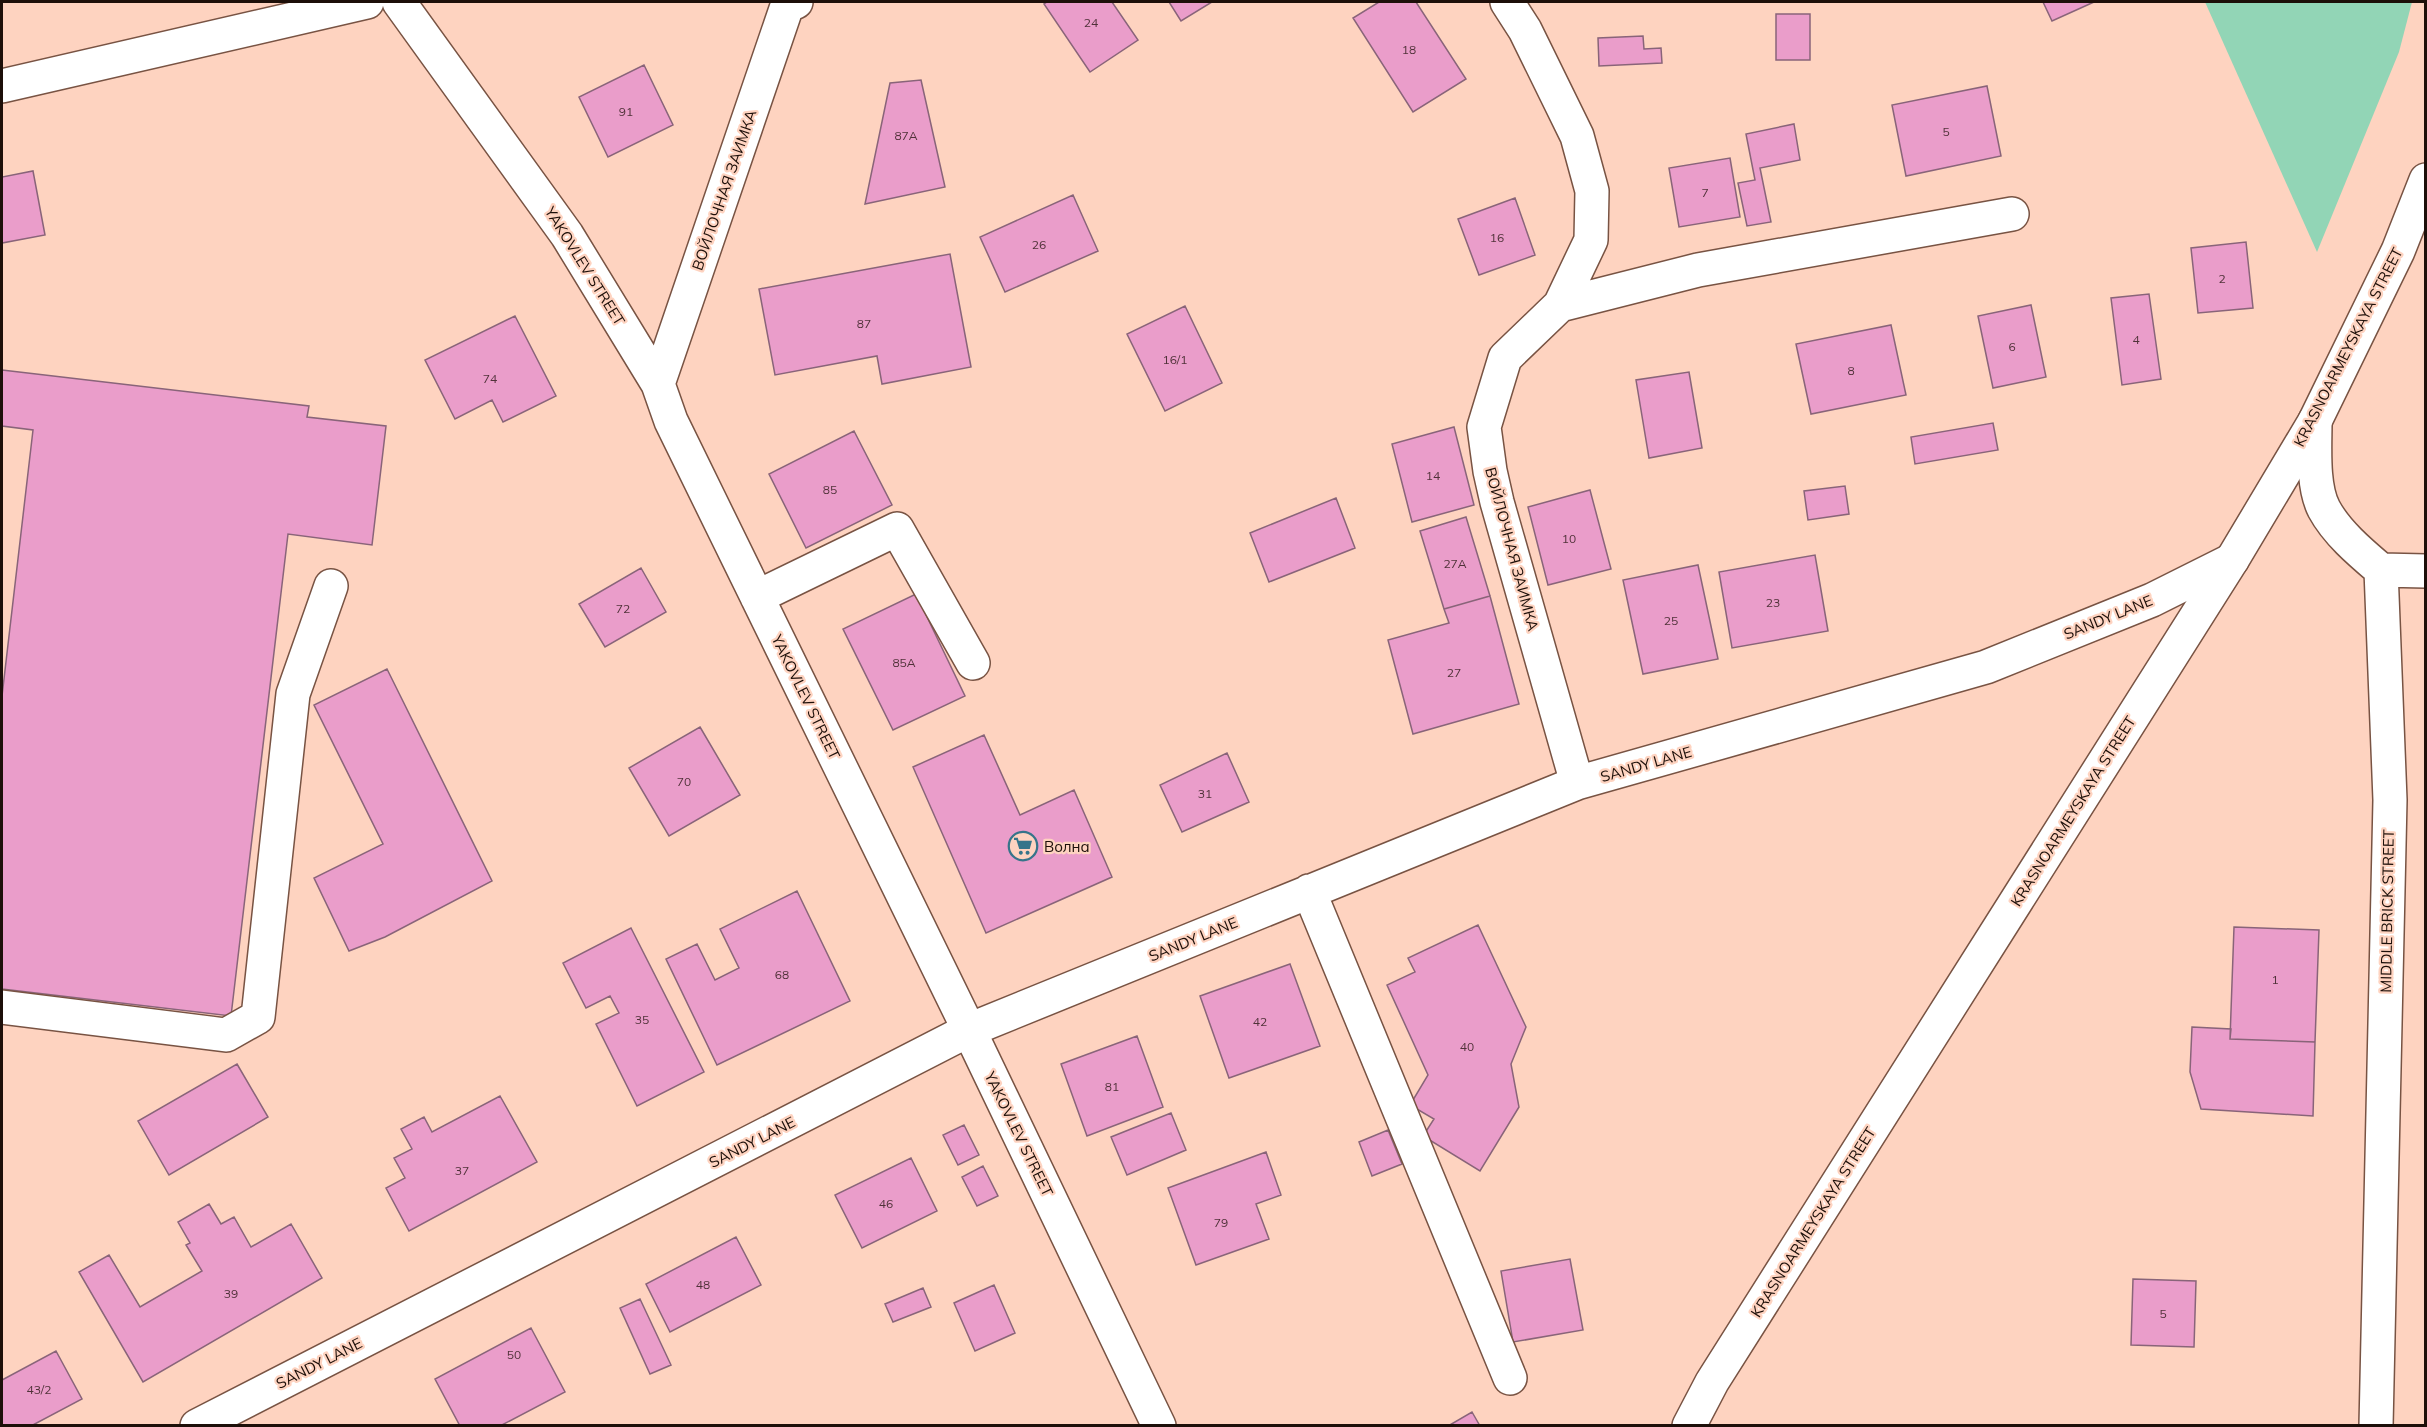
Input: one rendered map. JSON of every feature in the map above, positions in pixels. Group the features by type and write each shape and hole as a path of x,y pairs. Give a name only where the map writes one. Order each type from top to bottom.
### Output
{"street":[{"path":"2,86 367,2"},
{"name":"YAKOVLEV STREET","path":"399,2 567,235 658,384 671,421 1159,1425"},
{"name":"ВОЙЛОЧНАЯ ЗАИМКА","path":"1508,2 1525,30 1577,136 1592,191 1591,240 1560,305 1505,358 1484,427 1497,502 1577,783"},
{"name":"ВОЙЛОЧНАЯ ЗАИМКА","path":"658,384 790,3"},
{"name":"KRASNOARMEYSKAYA STREET","path":"1689,1425 1718,1372 2232,560 2315,421 2398,251 2426,180"},
{"path":"1560,305 1698,270 2012,214"},
{"path":"2315,421 2315,470 2324,508 2352,545 2381,570 2426,571"},
{"path":"757,597 897,529 973,663"},
{"name":"SANDY LANE","path":"198,1425 969,1030 1577,783 1986,667 2152,600 2232,560"},
{"name":"MIDDLE BRICK STREET","path":"2376,1425 2390,800 2381,570"},
{"path":"2,1007 226,1035 258,1017 293,694 331,586"},
{"path":"1309,891 1510,1378"}],"green space":[{"path":"2205,2 2412,2 2399,52 2317,252"}],"building":[{"path":"1047,2 1112,2 1138,40 1090,72 1044,4"},
{"path":"1169,2 1212,2 1181,21"},
{"path":"1379,2 1416,2 1466,79 1413,112 1353,18"},
{"path":"2043,2 2094,2 2052,21"},
{"path":"1776,14 1810,14 1810,60 1776,60"},
{"path":"1643,36 1644,49 1661,48 1662,63 1599,66 1598,38"},
{"path":"644,65 673,125 608,157 579,97"},
{"path":"921,80 945,187 865,204 890,83"},
{"path":"1987,86 2001,156 1906,176 1892,105"},
{"path":"1794,124 1800,160 1760,168 1771,222 1747,226 1738,183 1755,180 1746,134"},
{"path":"1730,158 1740,217 1679,227 1669,168"},
{"path":"33,171 45,235 2,243 2,177"},
{"path":"1073,195 1098,251 1005,292 980,237"},
{"path":"1515,198 1535,255 1479,275 1458,219"},
{"path":"2246,242 2253,308 2198,313 2191,248"},
{"path":"950,254 971,367 882,384 877,356 775,375 759,289"},
{"path":"2149,294 2161,379 2122,385 2111,298"},
{"path":"2031,305 2046,377 1993,388 1978,316"},
{"path":"1185,306 1222,383 1165,411 1127,334"},
{"path":"515,316 556,396 503,422 492,400 455,419 425,360"},
{"path":"1891,325 1906,395 1811,414 1796,344"},
{"path":"2,370 309,406 307,417 386,426 372,545 288,534 231,1016 2,989 2,696 33,430 2,426"},
{"path":"1689,372 1702,448 1649,458 1636,380"},
{"path":"1993,423 1998,450 1915,464 1911,437"},
{"path":"1454,427 1474,505 1412,522 1392,444"},
{"path":"854,431 892,505 806,548 769,474"},
{"path":"1845,486 1849,514 1808,520 1804,491"},
{"path":"1590,490 1611,569 1548,585 1528,507"},
{"path":"1336,498 1355,548 1269,582 1250,533"},
{"path":"1466,517 1490,596 1444,609 1420,531"},
{"path":"1815,555 1828,631 1732,648 1719,572"},
{"path":"1698,565 1718,659 1643,674 1623,580"},
{"path":"641,568 666,612 605,647 579,604"},
{"path":"916,594 965,696 893,730 843,629"},
{"path":"1490,596 1519,704 1413,734 1388,640 1449,623 1444,609"},
{"path":"387,669 492,881 385,937 349,951 314,878 383,844 314,705"},
{"path":"700,727 740,795 669,836 629,768"},
{"name":"Волна","path":"984,735 1020,815 1074,790 1112,877 986,933 913,767"},
{"path":"1227,753 1249,802 1182,832 1160,785"},
{"path":"797,891 850,1001 717,1065 666,959 697,944 715,980 739,968 720,929"},
{"path":"1478,925 1526,1027 1511,1064 1519,1107 1480,1171 1423,1136 1434,1119 1410,1105 1428,1075 1387,985 1415,972 1408,958"},
{"path":"2234,927 2319,930 2315,1042 2230,1039"},
{"path":"631,928 704,1072 637,1106 596,1024 619,1013 610,996 586,1008 563,963"},
{"path":"1290,964 1320,1046 1229,1078 1200,996"},
{"path":"2192,1027 2231,1029 2230,1039 2315,1042 2313,1116 2201,1109 2190,1072"},
{"path":"1137,1036 1163,1107 1087,1136 1061,1064"},
{"path":"237,1064 268,1117 169,1175 138,1121"},
{"path":"500,1096 537,1162 409,1231 386,1188 405,1178 394,1158 412,1149 401,1129 424,1117 432,1132"},
{"path":"1171,1113 1186,1150 1127,1175 1111,1137"},
{"path":"964,1125 979,1155 958,1165 943,1135"},
{"path":"1388,1130 1402,1164 1372,1176 1359,1142"},
{"path":"1266,1152 1281,1195 1256,1204 1269,1239 1196,1265 1168,1188"},
{"path":"911,1158 937,1211 862,1248 835,1195"},
{"path":"983,1166 998,1196 977,1206 962,1177"},
{"path":"209,1204 221,1224 234,1217 251,1247 291,1224 322,1278 143,1382 79,1272 109,1255 140,1307 202,1271 186,1245 190,1243 178,1222"},
{"path":"736,1237 761,1285 670,1332 646,1284"},
{"path":"1570,1259 1583,1330 1513,1342 1501,1271"},
{"path":"2133,1279 2196,1281 2194,1347 2131,1345"},
{"path":"994,1285 1015,1333 975,1351 954,1303"},
{"path":"923,1288 931,1307 893,1322 885,1304"},
{"path":"640,1299 671,1365 650,1374 620,1308"},
{"path":"531,1328 565,1392 500,1426 460,1426 435,1379"},
{"path":"56,1351 82,1399 31,1426 2,1426 2,1380"},
{"path":"1472,1412 1480,1426 1448,1426"}],"place":[{"name":"Волна","path":"1023,846"}]}
